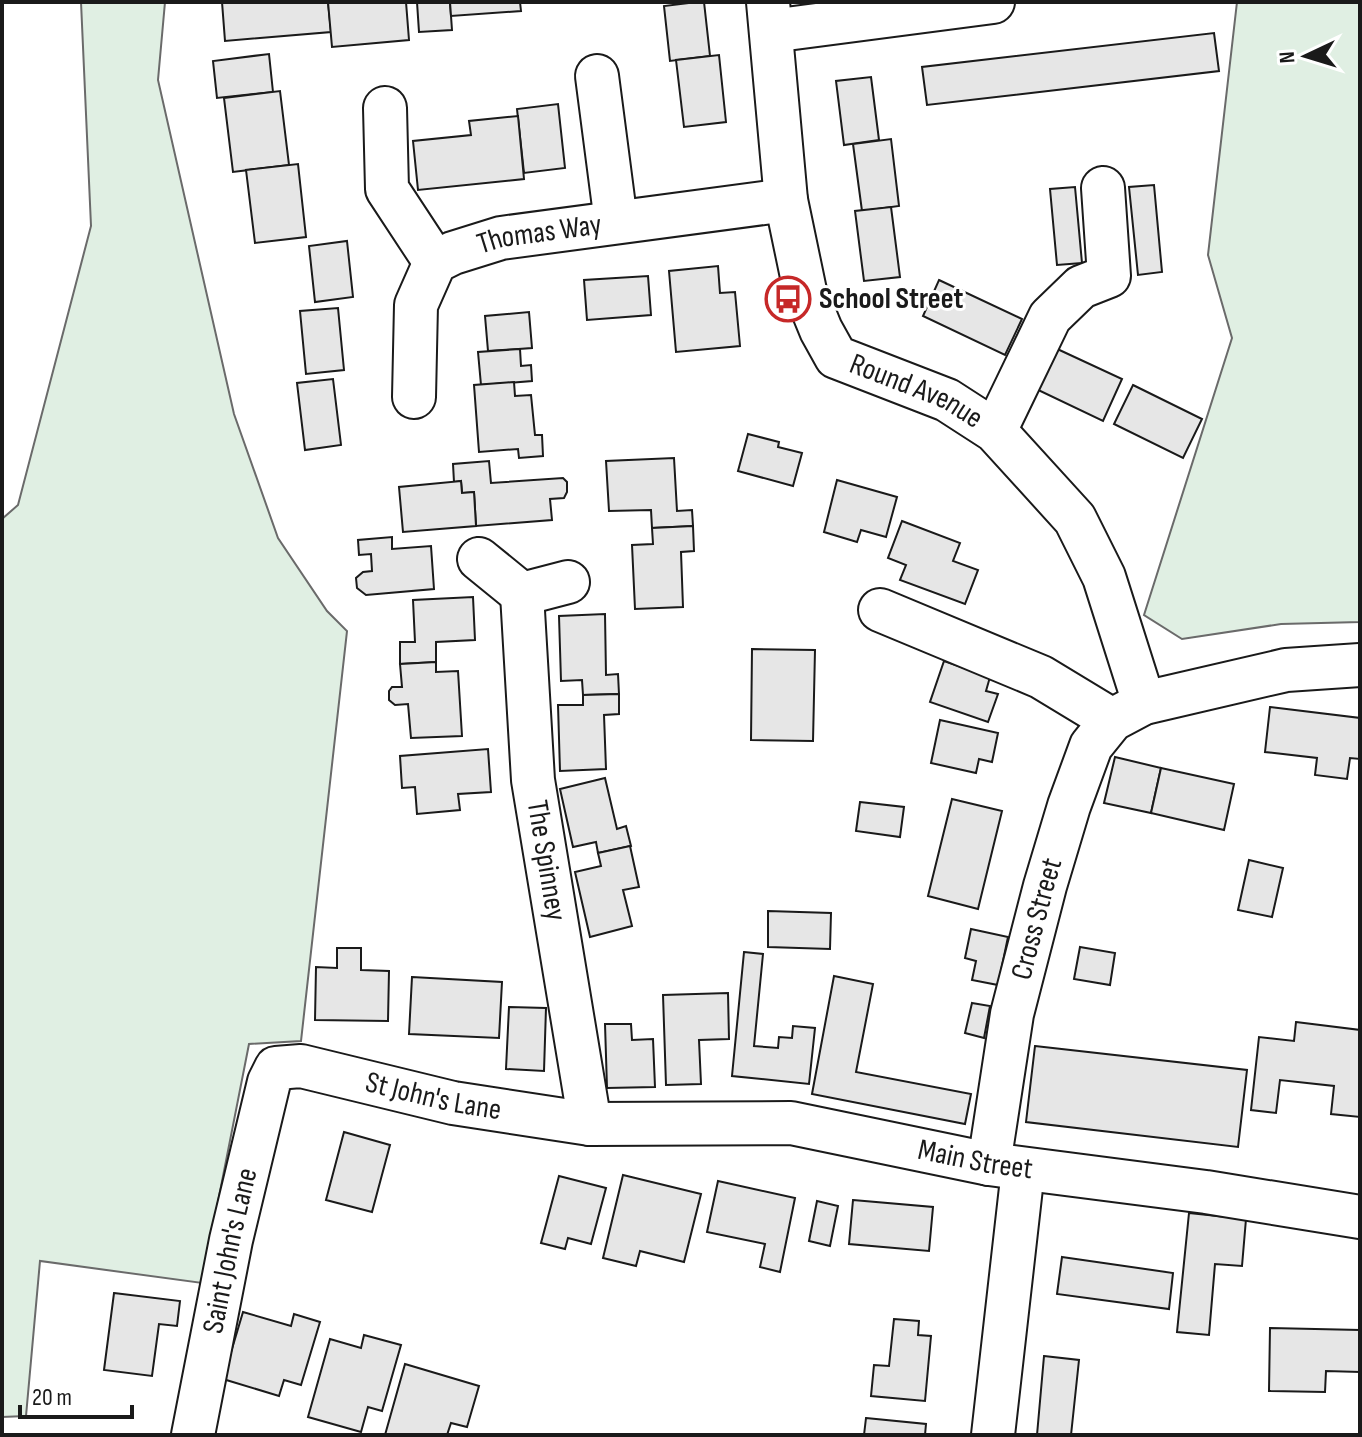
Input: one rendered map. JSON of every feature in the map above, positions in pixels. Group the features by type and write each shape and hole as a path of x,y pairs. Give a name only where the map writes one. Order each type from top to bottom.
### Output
{"street":[{"path":"769,16 993,2"},
{"name":"Round Avenue","path":"769,16 786,200 805,291 821,330 836,357 947,400 995,431 1075,519 1104,577 1128,712"},
{"path":"597,76 616,222"},
{"path":"385,108 387,189 435,262 416,305 414,397"},
{"path":"995,431 1050,317 1081,287 1109,276 1103,188"},
{"name":"Thomas Way","path":"435,262 501,238 786,200"},
{"path":"479,559 522,594 568,582"},
{"name":"The Spinney","path":"522,594 533,780 590,1124"},
{"path":"880,610 1128,712 1286,670 1360,665"},
{"name":"Cross Street","path":"993,1435 1012,1014 1045,886 1091,746 1128,712"},
{"name":"St John's Lane","path":"276,1068 301,1066 453,1103 590,1124"},
{"name":"Saint John's Lane","path":"193,1435 231,1240 269,1082 276,1068"},
{"name":"Main Street","path":"590,1124 791,1123 1006,1167 1206,1192 1360,1217"}],"green space":[{"path":"81,2 165,2 158,80 234,414 278,538 327,611 347,631 301,1041 249,1044 202,1283 40,1261 26,1416 2,1417 2,519 18,505 91,226"},
{"path":"1237,2 1360,2 1360,622 1281,624 1182,639 1144,615 1232,338 1208,255"}],"building":[{"path":"222,2 328,2 331,32 225,41"},
{"path":"328,2 406,2 409,40 332,47"},
{"path":"417,2 450,2 452,30 419,32"},
{"path":"450,2 520,2 521,11 451,16"},
{"path":"704,2 710,56 670,61 664,6"},
{"path":"1214,33 1219,71 927,105 922,67"},
{"path":"269,54 273,92 217,98 213,61"},
{"path":"719,55 726,122 684,127 676,60"},
{"path":"871,77 879,140 844,145 836,81"},
{"path":"280,91 289,165 233,172 224,98"},
{"path":"558,104 565,168 524,173 517,109"},
{"path":"518,116 524,179 418,190 413,141 471,135 469,121"},
{"path":"891,139 899,206 862,211 853,144"},
{"path":"298,164 306,237 255,243 246,170"},
{"path":"1154,185 1162,272 1138,275 1129,187"},
{"path":"1075,187 1082,263 1057,265 1050,189"},
{"path":"891,207 900,277 864,281 855,211"},
{"path":"347,241 353,297 315,302 309,246"},
{"path":"718,266 720,293 735,292 740,346 676,352 669,271"},
{"path":"648,276 651,315 587,320 584,280"},
{"path":"939,280 1022,319 1005,355 923,316"},
{"path":"338,308 344,370 306,374 300,311"},
{"path":"529,312 532,348 488,351 485,316"},
{"path":"1053,347 1122,379 1103,421 1034,388"},
{"path":"520,349 521,366 531,365 532,381 481,385 478,352"},
{"path":"333,379 341,445 305,450 297,383"},
{"path":"514,382 515,396 531,395 535,435 542,435 543,456 519,458 518,449 479,452 474,385"},
{"path":"1133,385 1202,419 1183,458 1114,424"},
{"path":"748,434 779,442 778,447 802,453 793,486 738,471"},
{"path":"674,458 677,511 692,510 693,526 652,528 651,510 609,511 606,461"},
{"path":"489,461 491,483 563,478 567,482 567,492 564,498 550,499 552,520 476,526 474,492 462,493 461,481 454,482 453,464"},
{"path":"837,480 897,497 886,537 861,530 857,542 824,532"},
{"path":"461,481 462,493 474,492 476,526 403,532 399,487"},
{"path":"902,521 960,543 953,561 978,570 965,604 900,580 906,565 888,558"},
{"path":"693,526 694,551 681,552 683,607 635,609 632,545 653,544 652,528"},
{"path":"392,537 392,549 431,546 434,589 366,595 357,588 356,578 363,572 372,571 371,554 359,555 358,540"},
{"path":"473,597 475,640 436,642 436,662 400,664 400,642 415,642 413,600"},
{"path":"605,614 606,675 618,674 619,694 583,695 582,680 561,681 559,616"},
{"path":"752,649 815,650 813,741 751,740"},
{"path":"944,661 990,677 986,691 998,694 988,722 930,702"},
{"path":"436,662 436,672 458,671 462,736 411,738 408,704 395,705 389,700 389,691 392,687 402,687 400,664"},
{"path":"619,694 619,714 604,715 606,769 560,771 558,705 583,705 583,695"},
{"path":"1270,707 1360,718 1360,759 1350,758 1347,779 1315,775 1317,758 1265,752"},
{"path":"940,720 998,733 992,762 979,759 976,773 931,763"},
{"path":"488,749 491,792 458,794 460,810 417,814 415,787 402,788 400,756"},
{"path":"1115,757 1161,768 1151,813 1104,803"},
{"path":"1161,768 1234,784 1224,830 1151,813"},
{"path":"605,778 617,829 626,826 631,846 598,853 596,842 573,847 560,789"},
{"path":"952,799 1002,811 978,909 928,896"},
{"path":"860,802 904,807 900,837 856,831"},
{"path":"630,846 639,887 623,890 632,926 590,937 575,872 601,866 598,853"},
{"path":"1249,860 1283,868 1272,917 1238,910"},
{"path":"768,911 831,913 830,949 768,947"},
{"path":"971,929 1008,937 998,985 972,980 976,961 965,958"},
{"path":"1080,947 1115,953 1110,985 1074,979"},
{"path":"337,948 361,948 361,970 389,971 388,1021 315,1020 316,967 337,968"},
{"path":"744,952 763,954 754,1046 778,1048 779,1037 792,1038 793,1026 815,1028 809,1084 732,1076"},
{"path":"834,976 873,984 856,1072 971,1094 965,1124 812,1094"},
{"path":"412,977 502,982 499,1038 409,1034"},
{"path":"728,993 729,1039 699,1040 701,1084 666,1085 663,995"},
{"path":"972,1003 990,1006 984,1038 965,1033"},
{"path":"509,1007 546,1008 544,1071 506,1069"},
{"path":"1296,1022 1360,1030 1360,1117 1331,1114 1334,1086 1280,1080 1276,1113 1251,1110 1259,1037 1294,1041"},
{"path":"605,1024 631,1024 632,1040 653,1039 655,1087 607,1088"},
{"path":"1035,1046 1247,1070 1238,1147 1026,1122"},
{"path":"344,1132 390,1145 372,1212 326,1200"},
{"path":"623,1175 701,1194 684,1262 640,1251 636,1266 603,1258"},
{"path":"559,1176 606,1188 591,1244 568,1238 565,1249 541,1243"},
{"path":"718,1181 795,1198 780,1272 760,1267 765,1244 707,1232"},
{"path":"853,1200 933,1207 929,1251 849,1244"},
{"path":"817,1201 838,1206 830,1246 809,1241"},
{"path":"1189,1213 1246,1219 1242,1266 1215,1264 1209,1335 1177,1332"},
{"path":"1062,1257 1173,1273 1169,1309 1057,1294"},
{"path":"114,1293 180,1301 177,1326 159,1324 152,1376 104,1370"},
{"path":"243,1312 291,1326 294,1314 320,1322 301,1385 284,1380 279,1396 223,1379"},
{"path":"894,1319 919,1321 918,1335 931,1336 925,1401 871,1396 874,1365 889,1366"},
{"path":"1270,1328 1360,1330 1360,1372 1326,1371 1325,1392 1269,1391"},
{"path":"364,1335 401,1345 382,1411 368,1407 361,1432 308,1417 330,1339 361,1348"},
{"path":"1044,1356 1079,1360 1071,1435 1037,1435"},
{"path":"405,1364 479,1386 467,1427 451,1423 447,1435 385,1435"},
{"path":"866,1418 926,1424 925,1435 864,1435"}],"place":[{"name":"School Street","path":"788,299"}]}
